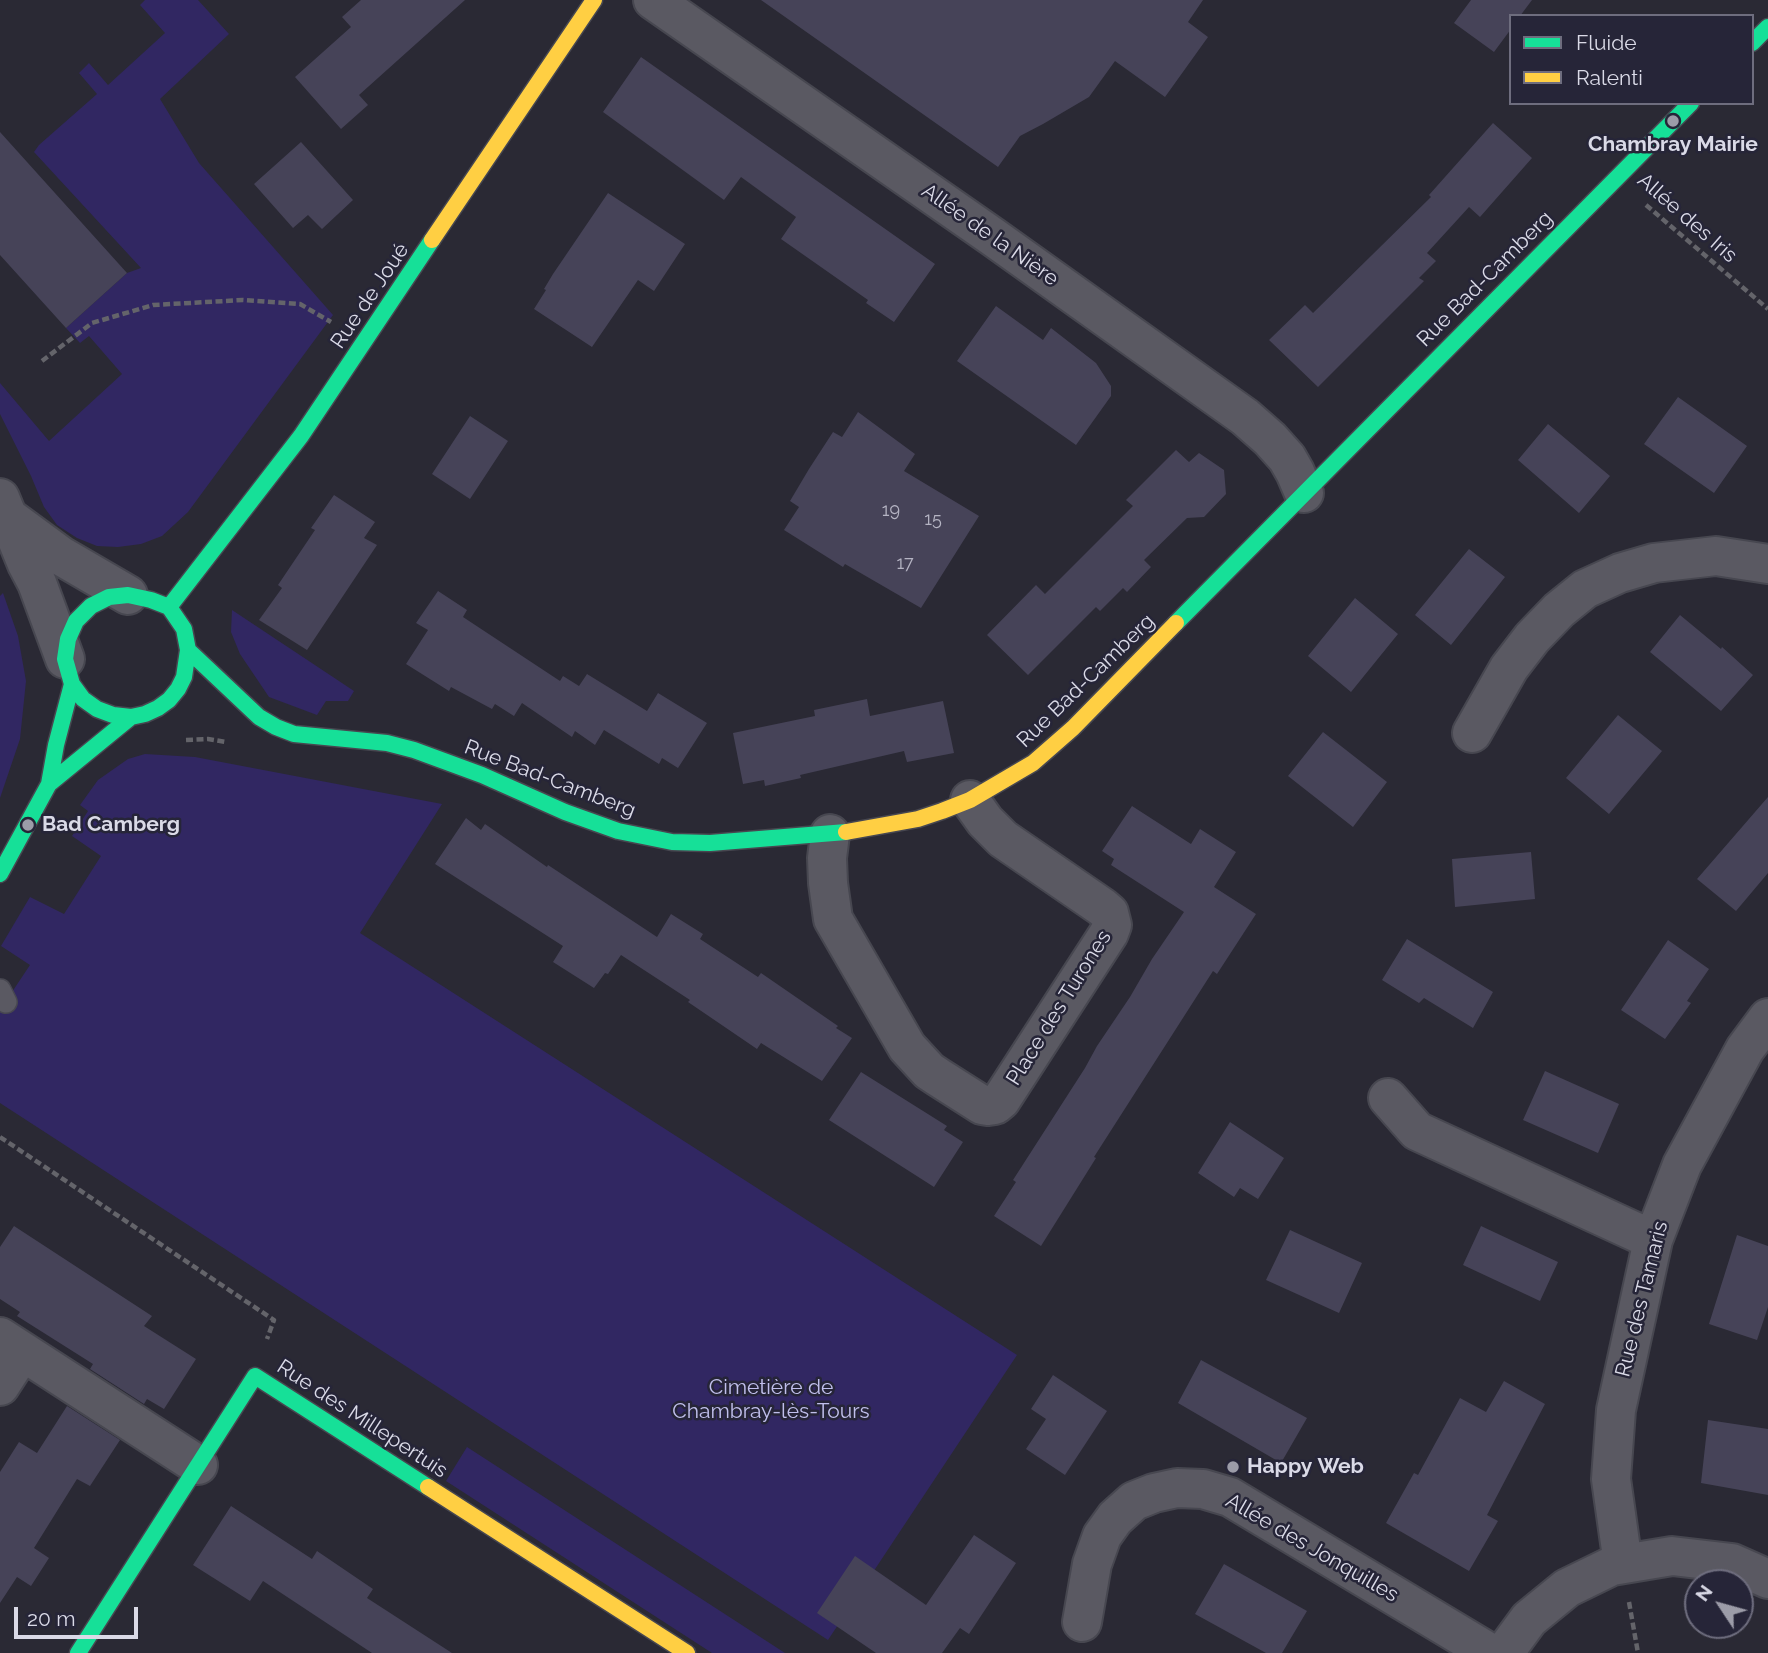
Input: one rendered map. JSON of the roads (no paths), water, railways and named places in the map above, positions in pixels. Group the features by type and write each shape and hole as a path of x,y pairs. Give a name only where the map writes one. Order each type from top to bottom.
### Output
{"street":[{"name":"Rue de Joué","path":"169,607 301,436 594,0"},
{"name":"Allée de la Nière","path":"653,0 982,229 1245,417 1287,458 1304,493"},
{"path":"1754,41 1768,27"},
{"name":"Rue Bad-Camberg","path":"188,650 259,717 276,727 294,734 387,743 414,750 618,831 672,842 710,843 830,834 918,819 970,800 1033,763 1073,728 1689,105"},
{"path":"3,507 61,556 128,594 169,607 184,629 188,650 184,677 178,689 158,709 131,717 113,715 97,709 83,699 69,672 37,583 3,507"},
{"path":"1472,733 1495,691 1532,638 1585,589 1620,573 1654,563 1716,556 1768,564"},
{"path":"0,874 49,784 69,672 68,639 76,621 91,606 108,597 128,594"},
{"path":"49,784 131,717"},
{"name":"Place des Turones","path":"830,834 827,859 832,919 907,1047 938,1077 982,1105 995,1105 1009,1089 1112,925 1109,913 1003,839 985,821 970,800"},
{"name":"Rue des Tamaris","path":"1623,1564 1611,1479 1616,1410 1653,1240 1682,1165 1745,1049 1768,1018"},
{"path":"1388,1098 1418,1131 1653,1240"},
{"path":"0,1386 11,1344 198,1465"},
{"name":"Rue des Millepertuis","path":"78,1653 255,1376 687,1653"},
{"name":"Allée des Jonquilles","path":"1082,1622 1092,1564 1102,1536 1115,1518 1134,1502 1154,1493 1177,1488 1203,1489 1230,1497 1490,1653"},
{"path":"1504,1653 1529,1619 1567,1588 1612,1566 1672,1556 1732,1563 1768,1579"}],"place":[{"name":"Chambray Mairie","path":"1673,121"},
{"name":"Bad Camberg","path":"28,825"},
{"name":"Happy Web","path":"1233,1467"}],"park label":[{"name":"Cimetière de Chambray-lès-Tours","path":"771,1400"}]}
